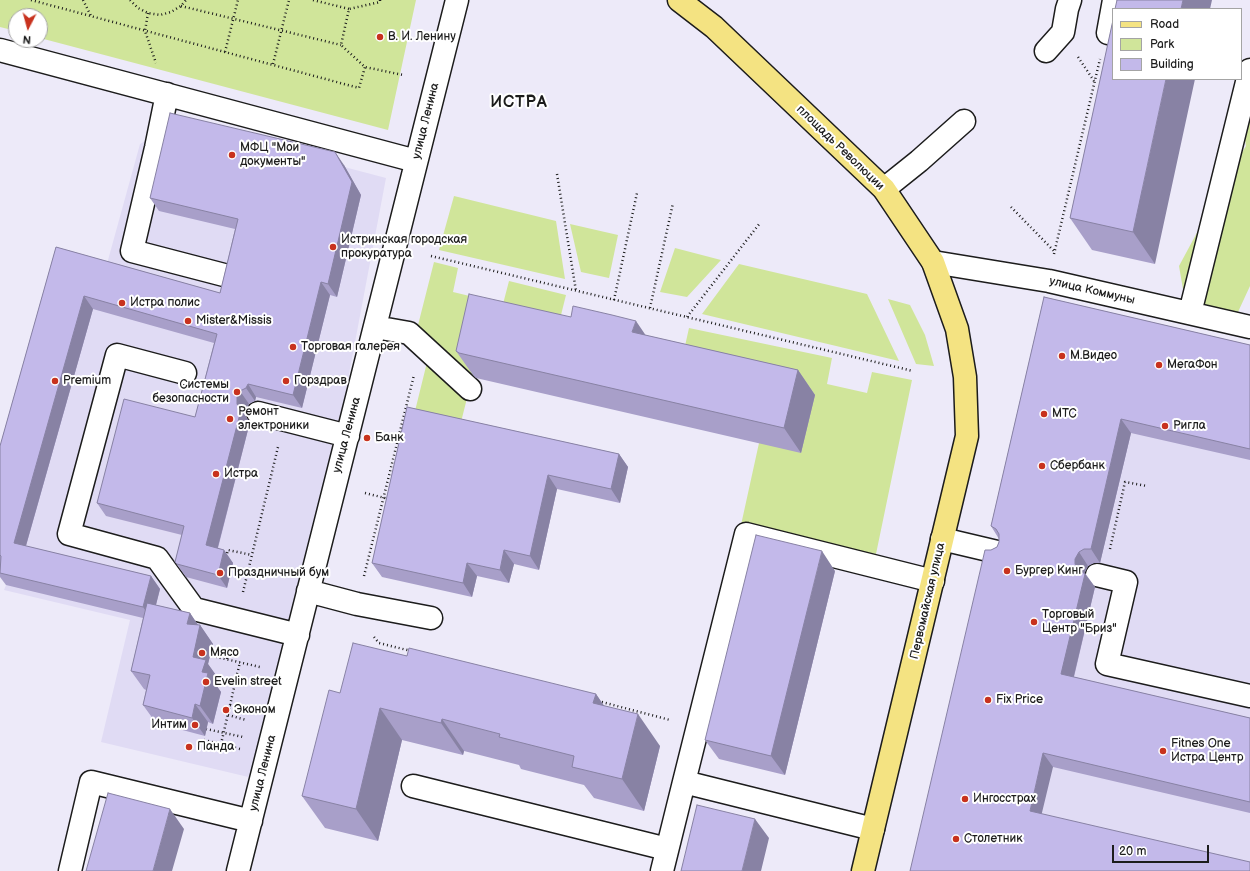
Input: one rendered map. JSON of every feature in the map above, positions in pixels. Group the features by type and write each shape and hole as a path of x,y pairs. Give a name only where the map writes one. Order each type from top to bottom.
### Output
{"main road":[{"name":"площадь Революции","path":"679,0 714,27 884,189 933,262 957,329"},
{"name":"Первомайская улица","path":"863,871 967,436 965,377 957,329"}],"street":[{"name":"улица Ленина","path":"238,871 457,0"},
{"path":"1046,51 1063,32 1070,0"},
{"path":"1108,33 1112,11"},
{"path":"0,50 416,161"},
{"path":"1190,313 1250,70"},
{"path":"167,94 132,251 224,275"},
{"path":"884,189 919,161 964,121"},
{"name":"улица Коммуны","path":"933,262 1049,281 1250,327"},
{"path":"375,327 409,333 470,389"},
{"path":"185,373 117,356 69,534 157,558 194,608 298,635"},
{"path":"258,413 348,436"},
{"path":"662,871 746,534 933,581"},
{"path":"942,539 997,552"},
{"path":"1097,575 1126,582 1108,664 1250,696"},
{"path":"308,591 357,604 431,618"},
{"path":"70,871 90,782 251,821"},
{"path":"684,782 873,829"},
{"path":"413,786 667,849"}],"path":[{"path":"31,0 359,88 365,67"},
{"path":"82,0 91,16"},
{"path":"130,0 138,8 148,13 160,15 171,12 181,6 186,0"},
{"path":"225,52 238,0"},
{"path":"273,64 289,0"},
{"path":"313,0 349,9 380,2 380,0"},
{"path":"181,6 341,45 365,67 403,75"},
{"path":"341,45 349,9"},
{"path":"148,13 145,31 167,94"},
{"path":"1049,281 1054,251 1096,73"},
{"path":"556,174 576,291"},
{"path":"614,300 637,193"},
{"path":"650,308 673,203"},
{"path":"1011,207 1054,251"},
{"path":"687,317 760,223"},
{"path":"348,250 361,252"},
{"path":"431,256 913,371"},
{"path":"357,604 421,344"},
{"path":"237,620 285,420"},
{"path":"1109,554 1126,482 1147,486"},
{"path":"365,493 391,499"},
{"path":"226,561 228,550 252,555"},
{"path":"368,632 379,643 417,653"},
{"path":"202,653 262,667"},
{"path":"221,744 228,715 227,710 230,705 240,662"},
{"path":"592,699 698,727"},
{"path":"230,705 252,711"},
{"path":"228,715 249,721"},
{"path":"206,729 245,738"},
{"path":"204,740 242,749"}],"shaded area":[{"path":"178,123 386,178 308,591 261,780 101,742 130,620 4,590 6,585 0,490 105,271 140,144"},
{"name":"Торговый Центр \"Бриз\"","path":"1053,311 1250,356 1250,871 923,871"}],"green space":[{"path":"0,0 416,0 388,130 48,40 48,8 8,8 8,29 0,27"},
{"path":"1250,79 1250,286 1238,312 1185,301 1179,266 1228,175 1246,146 1241,113"},
{"path":"454,196 556,221 565,279 439,250"},
{"path":"570,224 618,235 609,278 581,272"},
{"path":"675,248 721,260 687,297 660,292"},
{"path":"434,262 458,268 453,292 503,304 509,281 566,295 556,335 487,319 461,422 415,411 433,338 416,333"},
{"path":"739,264 867,294 899,361 702,314"},
{"path":"888,299 910,305 925,335 934,366 916,364"},
{"path":"689,328 832,358 827,384 867,393 872,372 912,380 876,554 741,525 759,443 681,364"}],"building":[{"path":"1117,0 1183,0 1181,8 1115,8"},
{"path":"1112,25 1112,80 1166,80 1133,232 1070,218"},
{"path":"170,113 335,152 352,182 328,284 321,282 293,395 248,384 246,388 240,391 237,397 237,404 241,410 206,545 224,550 218,575 177,564 175,562 184,526 97,503 124,399 195,417 217,334 84,296 14,543 151,576 143,607 0,573 0,446 56,247 220,293 238,219 150,198"},
{"path":"469,294 571,317 573,306 612,315 636,321 632,332 798,370 784,428 459,353 456,351"},
{"name":"Торговый Центр \"Бриз\"","path":"1044,297 1250,345 1250,449 1121,419 1091,549 1084,549 1079,552 1075,559 1075,564 1079,570 1085,574 1061,674 1250,718 1250,802 1043,753 1030,811 1250,862 1250,871 910,871 985,550 991,550 997,547 999,542 999,534 996,529 991,526"},
{"path":"407,407 619,454 611,489 548,475 530,556 504,550 500,570 467,563 463,583 372,563"},
{"path":"756,535 822,551 771,756 705,740"},
{"path":"147,603 190,613 187,624 200,625 193,657 206,660 202,672 208,673 200,706 195,704 192,718 143,705 150,675 131,671"},
{"path":"353,643 407,656 409,648 596,694 593,703 638,714 622,779 572,767 574,756 499,737 500,734 442,719 441,723 380,708 356,809 302,796 329,690 340,693"},
{"path":"108,793 170,809 153,871 86,871"},
{"path":"697,805 755,819 742,871 681,871"}],"place":[{"name":"В. И. Ленину","path":"380,37"},
{"name":"МФЦ \"Мои документы\"","path":"232,155"},
{"name":"Истринская городская прокуратура","path":"333,247"},
{"name":"Истра полис","path":"122,303"},
{"name":"Mister&Missis","path":"188,321"},
{"name":"Торговая галерея","path":"293,347"},
{"name":"М.Видео","path":"1062,356"},
{"name":"МегаФон","path":"1159,365"},
{"name":"Premium","path":"55,381"},
{"name":"Горздрав","path":"286,381"},
{"name":"Системы безопасности","path":"237,392"},
{"name":"МТС","path":"1044,414"},
{"name":"Ремонт электроники","path":"230,419"},
{"name":"Ригла","path":"1165,426"},
{"name":"Банк","path":"367,438"},
{"name":"Сбербанк","path":"1042,466"},
{"name":"Истра","path":"216,474"},
{"name":"Бургер Кинг","path":"1007,571"},
{"name":"Праздничный бум","path":"220,573"},
{"name":"Торговый Центр \"Бриз\"","path":"1034,622"},
{"name":"Мясо","path":"202,653"},
{"name":"Evelin street","path":"206,682"},
{"name":"Fix Price","path":"988,700"},
{"name":"Эконом","path":"226,710"},
{"name":"Интим","path":"195,725"},
{"name":"Панда","path":"189,747"},
{"name":"Fitnes One Истра Центр","path":"1163,751"},
{"name":"Ингосстрах","path":"965,799"},
{"name":"Столетник","path":"956,839"}],"district":[{"name":"ИСТРА","path":"519,103"}]}
